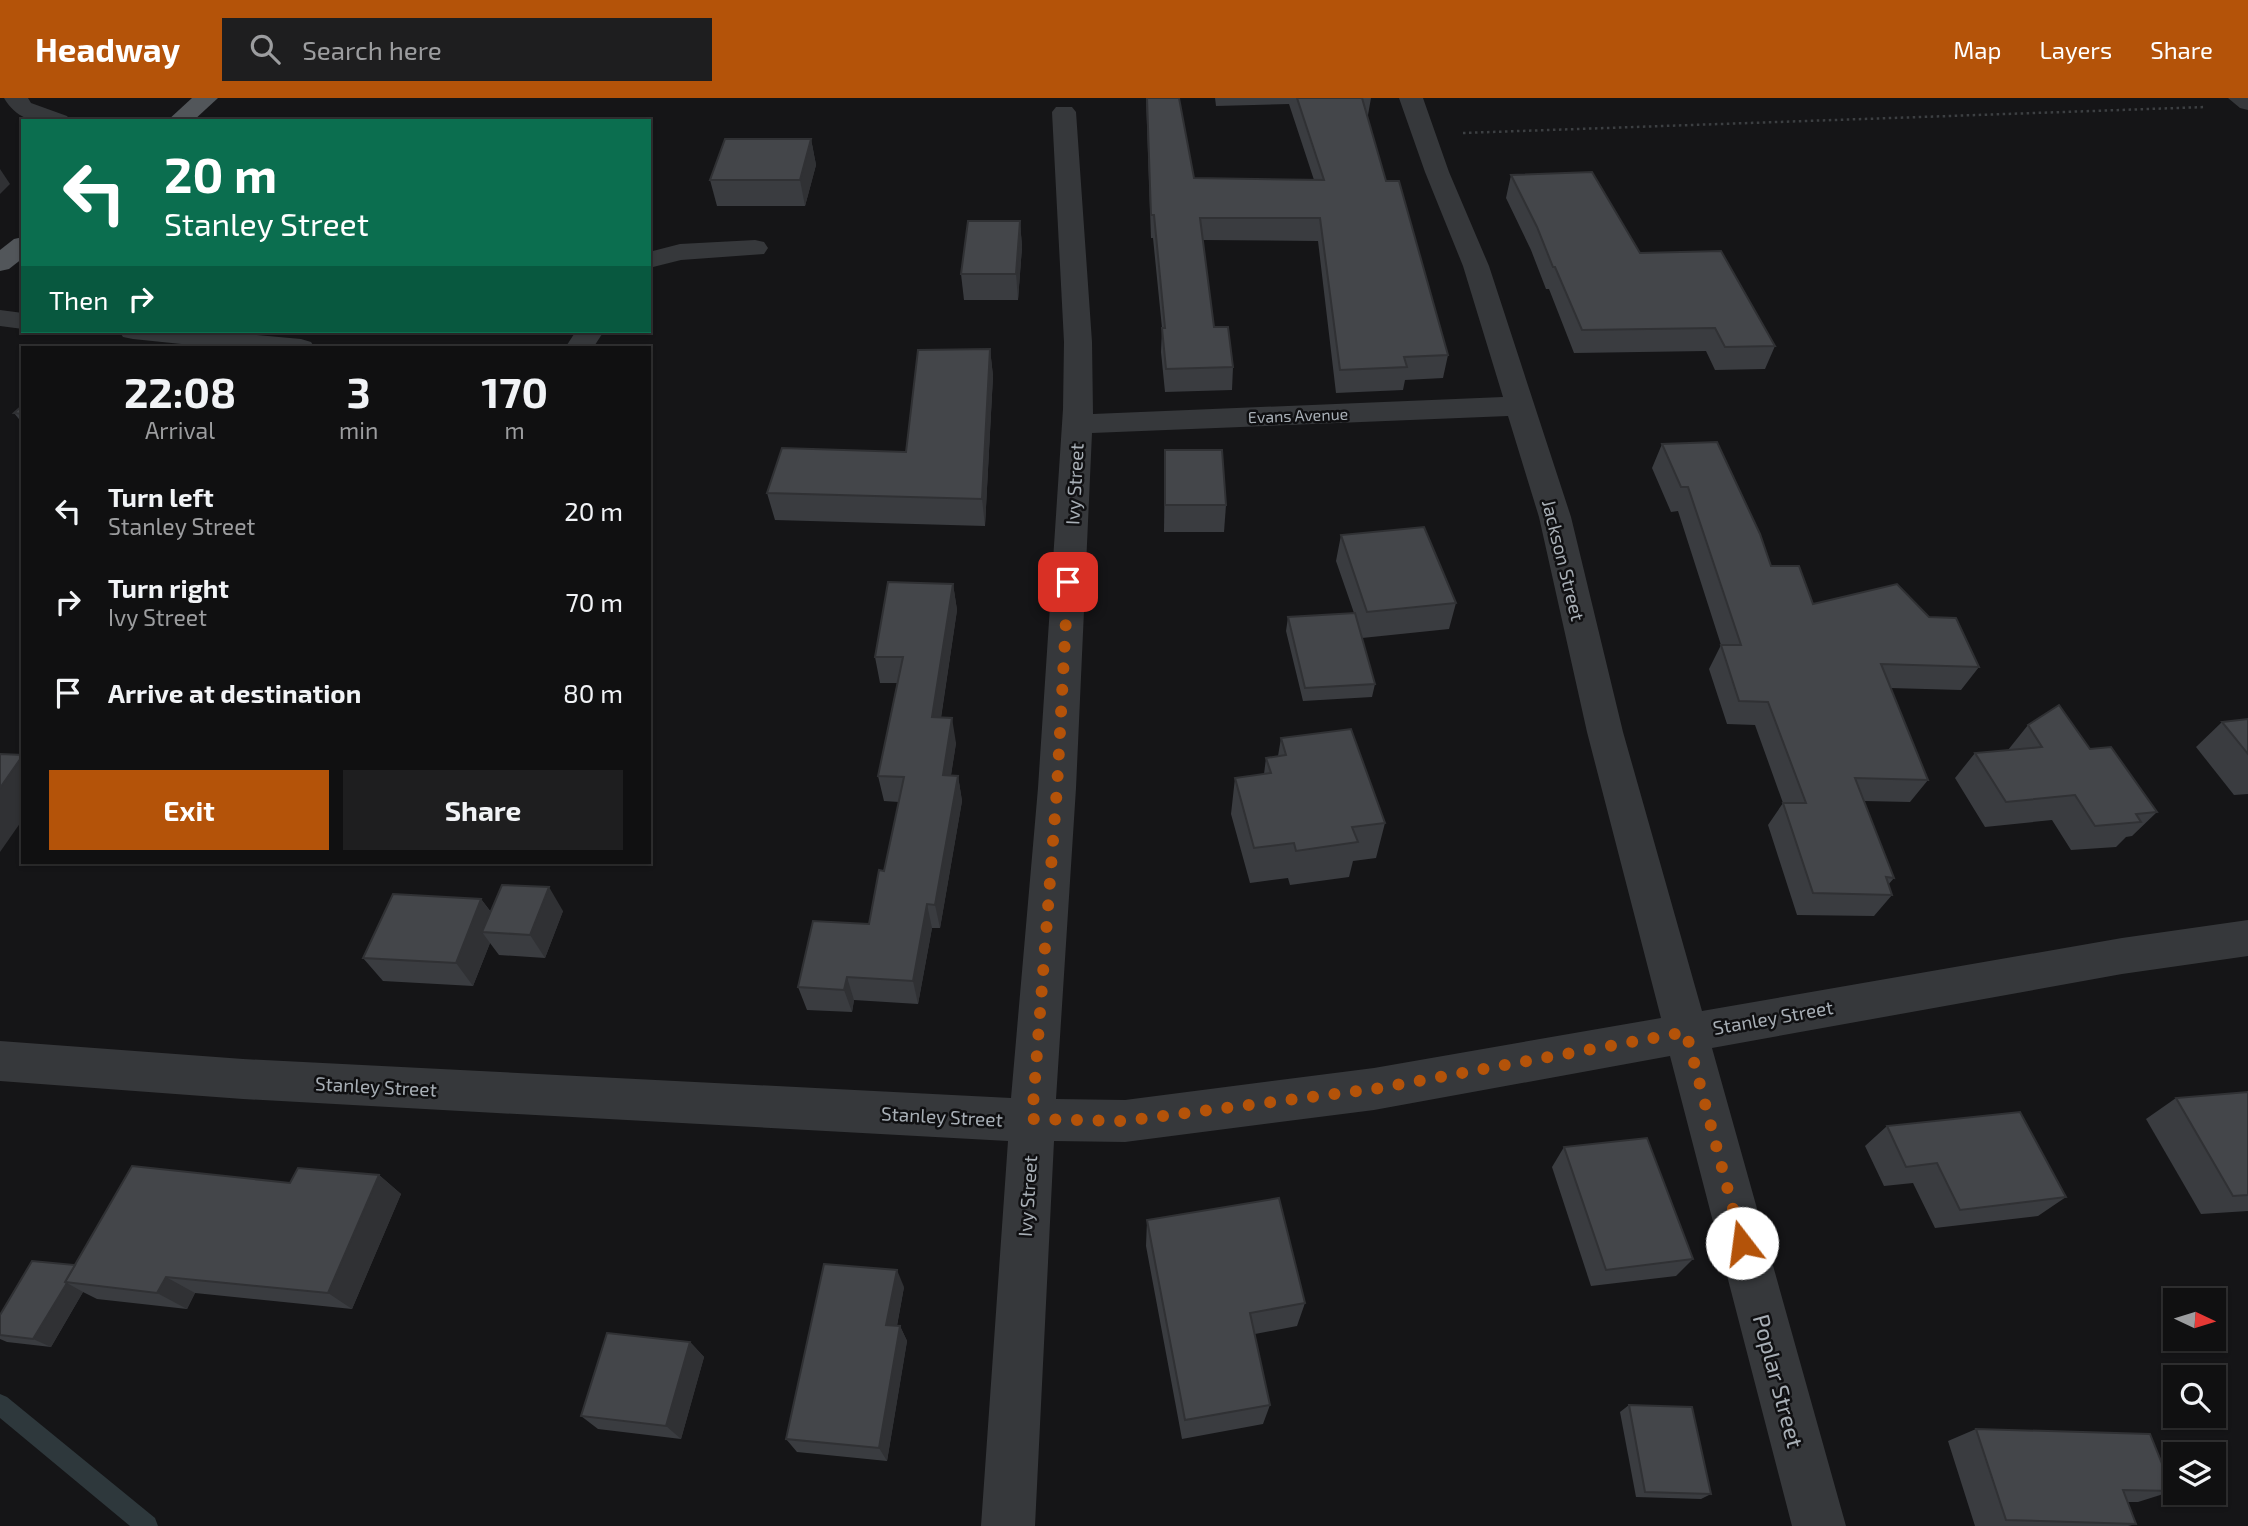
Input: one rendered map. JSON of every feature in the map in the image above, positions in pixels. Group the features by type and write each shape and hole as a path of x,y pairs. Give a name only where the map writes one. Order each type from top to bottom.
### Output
{"main road":[{"path":"181,119 206,98"},
{"path":"0,262 21,246"}],"street":[{"path":"16,98 23,108 53,119"},
{"name":"Jackson Street","path":"1410,98 1476,266 1555,517 1605,732 1686,1032"},
{"path":"2240,98 2248,103"},
{"name":"Ivy Street","path":"1008,1526 1032,1119 1057,788 1077,424 1078,342 1065,112"},
{"path":"651,259 680,252 755,248"},
{"path":"0,318 21,321"},
{"path":"154,333 281,346"},
{"name":"Evans Avenue","path":"1077,424 1518,406"},
{"name":"Stanley Street","path":"0,1061 257,1080 982,1119 1125,1121 1374,1089 2122,956 2248,938"},
{"name":"Poplar Street","path":"1686,1032 1819,1526"}],"path":[{"path":"1424,134 2206,107"}],"building":[{"path":"1147,98 1179,98 1194,178 1324,180 1297,98 1362,98 1386,181 1399,181 1448,355 1404,357 1407,367 1340,370 1320,218 1200,218 1214,327 1228,327 1233,367 1166,369 1162,328 1165,328 1154,215 1151,215"},
{"path":"725,139 811,139 800,180 710,180"},
{"path":"1592,172 1640,253 1721,251 1775,346 1725,347 1715,328 1582,330 1511,175"},
{"path":"968,221 1020,221 1016,274 961,274"},
{"path":"990,349 982,499 767,493 782,448 906,452 918,350"},
{"path":"1717,442 1760,534 1771,566 1799,566 1813,604 1897,584 1929,617 1956,618 1979,667 1881,664 1928,780 1855,778 1894,878 1886,877 1892,895 1813,893 1783,803 1806,803 1768,702 1739,701 1721,645 1741,645 1688,487 1681,487 1662,444"},
{"path":"1165,450 1222,450 1226,505 1165,505"},
{"path":"1424,527 1456,603 1367,612 1341,535"},
{"path":"888,582 953,584 932,717 952,718 943,775 958,776 935,905 927,904 913,981 847,977 844,990 798,987 813,921 869,924 879,870 884,871 904,777 878,776 903,657 875,657"},
{"path":"1355,613 1375,684 1305,688 1288,617"},
{"path":"2059,705 2090,749 2111,747 2157,812 2136,814 2141,822 2095,826 2075,795 2006,802 1975,753 2042,747 2028,725"},
{"path":"2248,719 2248,754 2222,722"},
{"path":"1351,729 1385,823 1352,827 1358,842 1296,851 1294,843 1254,848 1235,778 1271,773 1266,758 1286,755 1281,738"},
{"path":"0,754 21,755 21,758 0,788"},
{"path":"502,885 549,887 530,935 482,932"},
{"path":"393,894 481,899 456,963 363,958"},
{"path":"2248,1092 2248,1195 2233,1196 2176,1098"},
{"path":"2020,1112 2066,1197 1960,1210 1937,1163 1906,1167 1887,1126"},
{"path":"1647,1138 1693,1259 1606,1270 1564,1147"},
{"path":"132,1166 290,1183 298,1168 379,1175 328,1293 166,1277 157,1293 65,1282"},
{"path":"1279,1198 1305,1303 1250,1313 1270,1405 1185,1420 1147,1220"},
{"path":"32,1261 75,1265 33,1339 0,1335 0,1315"},
{"path":"824,1264 897,1270 886,1325 900,1326 879,1448 786,1439"},
{"path":"607,1333 690,1342 666,1426 581,1416"},
{"path":"1629,1405 1692,1407 1711,1494 1645,1492"},
{"path":"1976,1429 2150,1434 2163,1466 2163,1491 2123,1490 2136,1524 2006,1520"}],"waterway":[{"path":"0,1404 147,1526"}],"route":[{"path":"1068,582 1057,788 1032,1119 1125,1121 1374,1089 1686,1032 1742,1243"}]}
